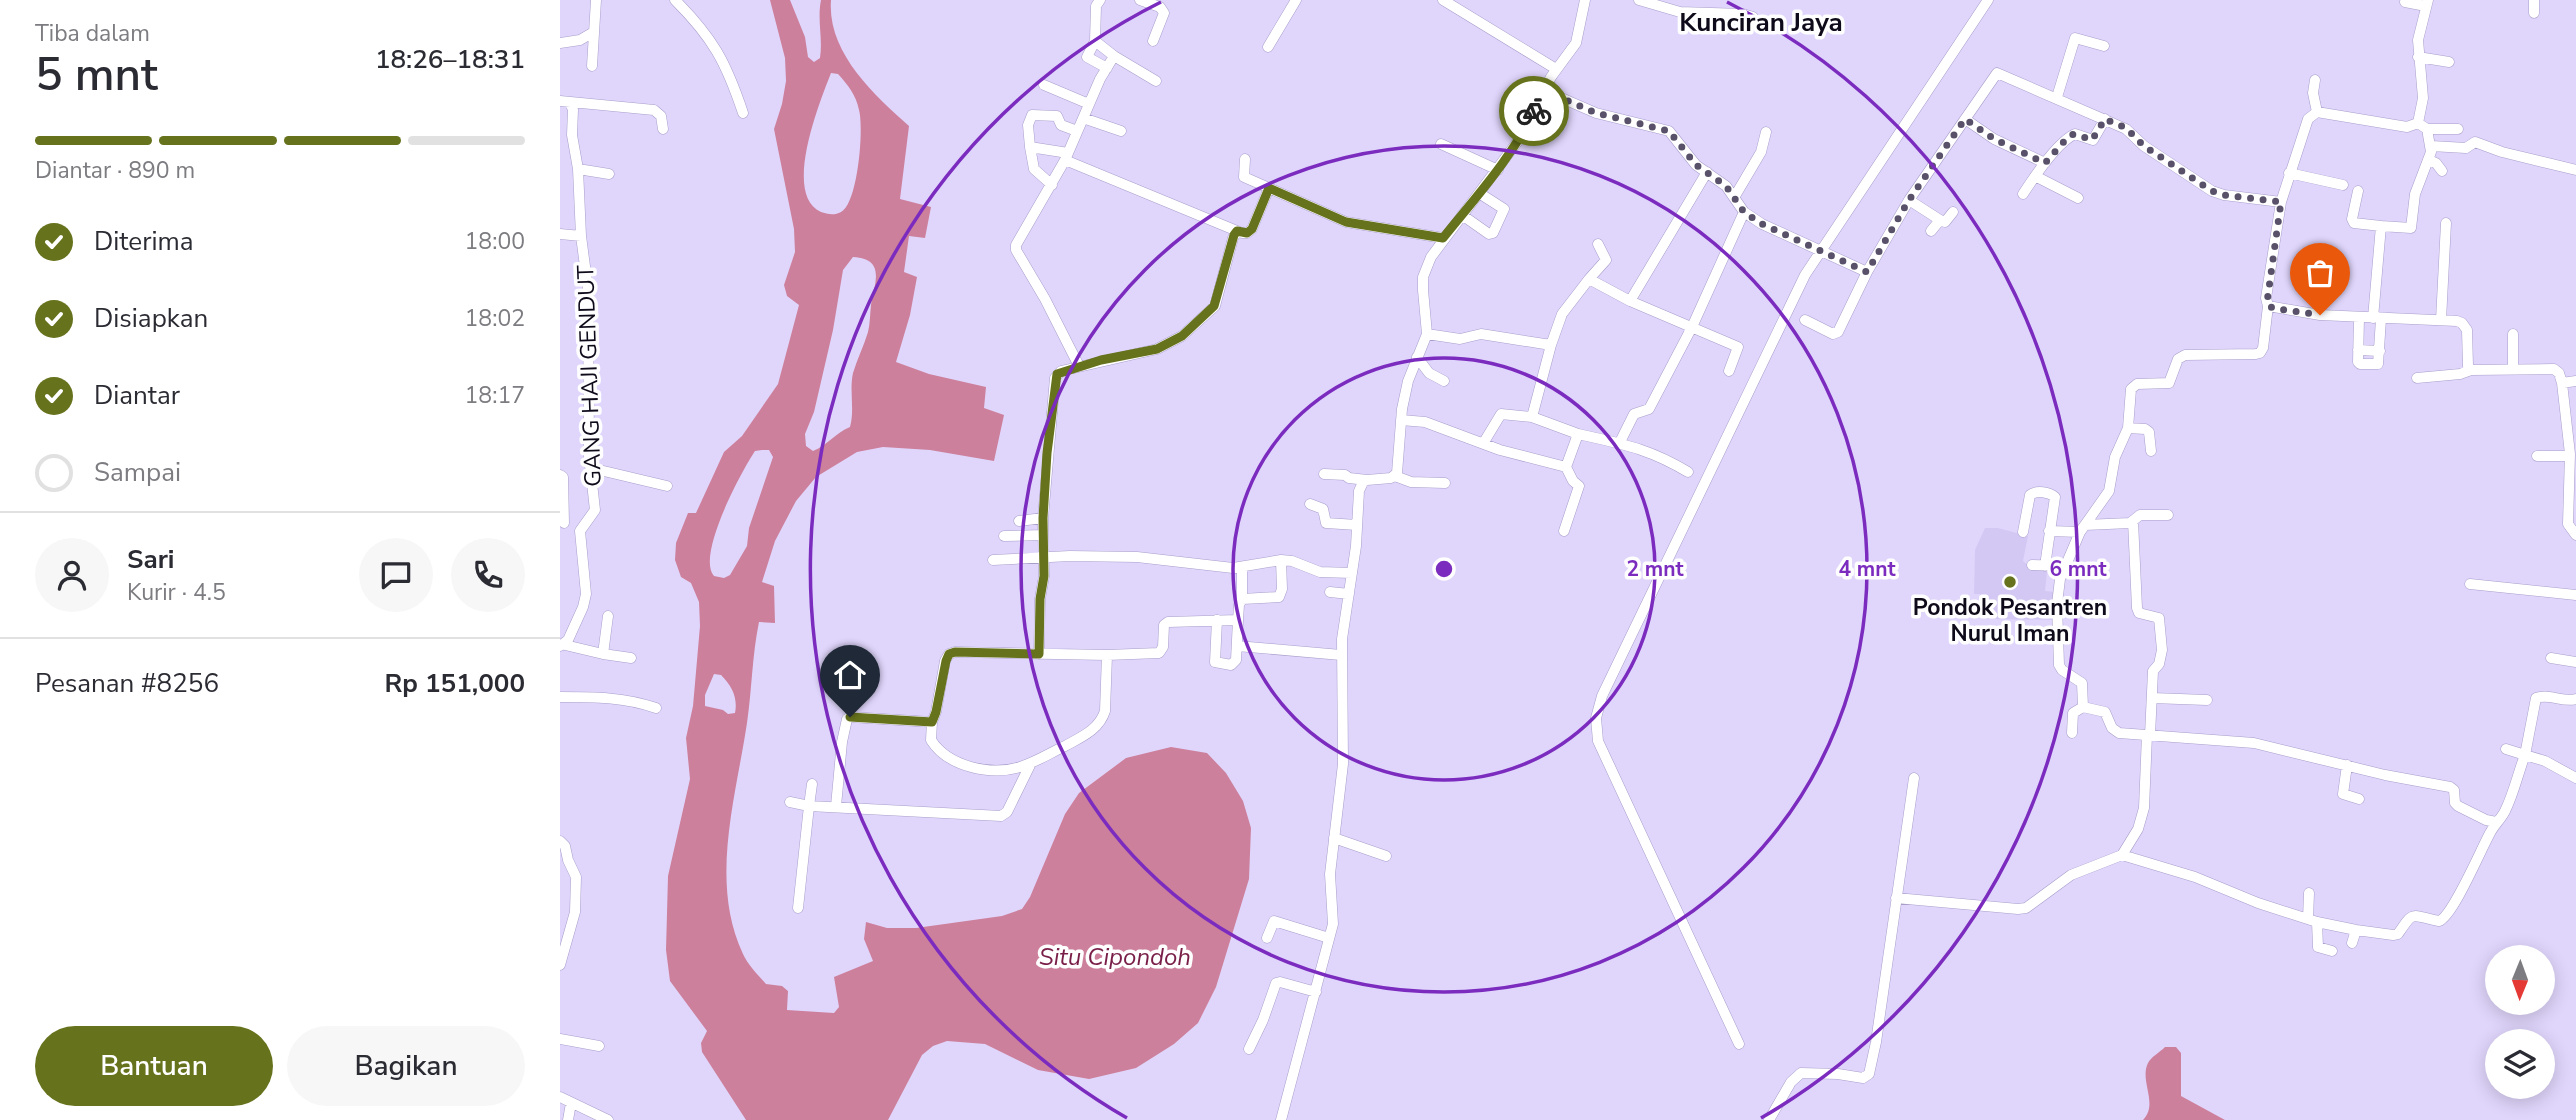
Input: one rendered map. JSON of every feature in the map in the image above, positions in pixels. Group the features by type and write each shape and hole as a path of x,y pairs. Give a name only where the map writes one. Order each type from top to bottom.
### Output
{"street":[{"path":"593,66 592,33 596,0"},
{"path":"675,0 701,27 716,48 730,74 743,113"},
{"path":"1140,0 1160,7 1164,13 1153,41"},
{"path":"1268,47 1296,0"},
{"path":"1443,0 1556,69"},
{"path":"1395,476 1408,381 1427,334 1423,277 1443,238 1521,137 1543,90 1556,69 1570,55 1576,43 1585,0"},
{"path":"1639,0 1673,10 1700,14 1743,14 1753,17"},
{"path":"1673,10 1678,0"},
{"path":"1740,1044 1598,741 1596,718 1608,684 1799,288 1820,251 1988,0"},
{"path":"2534,0 2534,13"},
{"path":"1098,2 1095,41 1087,57 1107,68"},
{"path":"2358,191 2352,219 2354,223 2415,230 2415,194 2429,160 2431,146 2422,126 2423,99 2418,57 2418,40 2427,3 2405,2"},
{"path":"560,43 580,40 592,33"},
{"path":"2057,97 2075,38 2104,46"},
{"path":"1095,41 1156,82"},
{"path":"1079,366 1016,250 1018,240 1067,156 1089,104 1114,56"},
{"path":"2418,57 2449,62"},
{"path":"1805,320 1835,334 1909,200 1997,73 2126,128 2144,146 2212,191 2281,202"},
{"path":"2315,80 2313,93 2317,112"},
{"path":"1044,85 1089,104"},
{"path":"1543,90 1596,113 1669,131 1696,165 1726,186 1744,212 1762,224 1867,272"},
{"path":"565,102 654,110 661,116 663,129"},
{"name":"GANG HAJI GENDUT","path":"562,645 583,607 586,594 581,527 592,518 595,510 588,433 588,289 581,236 578,169 572,135 573,110 565,102"},
{"path":"2083,707 2082,683 2059,665 2057,604 2064,566 2082,528 2109,491 2115,457 2128,428 2131,389 2133,386 2169,383 2180,356 2260,353 2263,348 2268,306 2266,298 2281,202 2308,119 2317,112 2407,127 2458,130"},
{"path":"1052,185 1034,169 1028,125 1032,115 1057,116 1061,125 1077,131"},
{"path":"1083,118 1121,131"},
{"path":"1965,119 1994,139 2045,163"},
{"path":"2024,194 2045,163 2069,136 2074,134 2092,140 2105,119"},
{"path":"1735,196 1761,152 1766,132"},
{"path":"2431,146 2466,148 2475,142 2502,152 2576,170"},
{"path":"1441,144 1497,170"},
{"path":"1030,147 1067,156 1247,233 1252,229 1269,188"},
{"path":"1245,159 1244,177 1346,222 1443,238"},
{"path":"2429,160 2436,163 2442,171"},
{"path":"578,169 610,174"},
{"path":"1630,301 1707,172"},
{"path":"2290,173 2343,185"},
{"path":"2035,176 2078,198"},
{"path":"1462,215 1489,234 1493,233 1504,209 1479,192"},
{"path":"1909,200 1945,222 1953,212"},
{"path":"1620,442 1634,414 1648,409 1692,327 1744,212"},
{"path":"1931,231 1940,220"},
{"path":"2441,320 2446,223"},
{"path":"2359,318 2358,350 2379,351 2377,318 2381,226"},
{"path":"1039,654 1044,558 1043,518 1055,378 1061,371 1157,349 1182,336 1214,306 1237,231"},
{"path":"560,234 581,236"},
{"path":"1532,417 1562,314 1606,260 1598,244"},
{"path":"1589,279 1630,301 1738,347 1729,371"},
{"path":"2268,306 2314,315 2457,321 2466,326 2468,366 2471,370"},
{"path":"1427,334 1460,339 1481,334 1551,345"},
{"path":"2512,368 2513,334"},
{"path":"1417,357 1429,373 1444,381"},
{"path":"2417,378 2460,374 2471,370 2512,368 2554,369 2559,373 2572,453 2568,524 2576,535"},
{"path":"2562,383 2576,382"},
{"path":"1484,442 1501,414 1532,417 1578,434 1620,442 1661,456 1688,472"},
{"path":"1401,420 1424,422 1500,450 1566,467"},
{"path":"2128,428 2145,429 2149,432 2151,451"},
{"path":"1564,531 1579,486 1573,481 1566,467 1578,434"},
{"path":"2537,456 2572,453"},
{"path":"591,468 667,486"},
{"path":"1324,474 1367,480 1395,476 1411,482 1445,483"},
{"path":"560,475 563,477 562,523 585,523"},
{"path":"1281,1120 1316,992 1333,915 1330,874 1343,764 1343,627 1352,573 1359,491 1367,480"},
{"path":"2023,532 2030,495 2037,492 2055,496 2045,566"},
{"path":"1310,504 1323,509 1326,523 1357,525"},
{"path":"2049,531 2133,521 2140,515 2168,515"},
{"path":"1019,521 1043,518"},
{"path":"1896,898 2026,908 2071,875 2122,855 2138,829 2144,808 2153,671 2160,661 2163,641 2158,618 2139,613 2137,608 2133,521"},
{"path":"1004,536 1043,535"},
{"path":"993,560 1070,556 1137,557 1219,567 1242,567 1281,560 1292,561 1320,572 1352,573"},
{"path":"1242,599 1279,597 1282,589 1281,560"},
{"path":"2032,565 2064,566"},
{"path":"1217,620 1215,662 1234,663 1239,605 1242,599 1242,567"},
{"path":"2470,584 2576,595"},
{"path":"1330,593 1349,594"},
{"path":"603,654 608,616"},
{"path":"1107,655 1103,720 1086,734 1032,762 1007,770 971,767 942,754 931,740 932,722 949,654 1159,653 1163,647 1164,625 1168,621 1238,620"},
{"path":"562,645 631,658"},
{"path":"1237,646 1341,655"},
{"path":"2551,658 2576,662"},
{"path":"2122,855 2204,880 2258,903 2356,930 2393,935 2398,934 2406,919 2411,916 2439,921 2444,919 2509,803 2525,755 2536,698 2546,696 2571,701 2576,699"},
{"path":"560,697 608,697 635,701 656,708"},
{"path":"2152,698 2207,700"},
{"path":"2072,733 2073,713 2083,707 2105,712 2115,731 2254,743 2450,787 2454,790 2455,803 2458,806 2496,822"},
{"path":"836,806 847,719 853,717 932,722"},
{"path":"2506,749 2545,761 2576,778"},
{"path":"790,802 809,806 1001,816 1007,812 1032,762"},
{"path":"2347,765 2343,794 2359,799"},
{"path":"1769,1120 1791,1082 1801,1073 1863,1078 1868,1074 1876,1042 1914,778"},
{"path":"798,908 812,784"},
{"path":"1334,838 1387,856"},
{"path":"560,841 565,846 576,877 576,905 560,964"},
{"path":"2309,893 2318,947 2332,951"},
{"path":"1267,938 1274,921 1329,938"},
{"path":"2351,943 2356,930"},
{"path":"1249,1049 1276,983 1316,992"},
{"path":"560,1039 599,1046"},
{"path":"560,1097 608,1120"},
{"path":"568,1120 572,1103"}],"shaded area":[{"name":"Pondok Pesantren Nurul Iman","path":"1985,528 1998,528 2028,536 2023,561 2032,569 2047,572 2045,591 2056,592 2055,620 1994,619 1980,608 1980,594 1974,594 1975,550"}],"water":[{"name":"Situ Cipondoh","path":"770,0 790,0 805,37 808,57 814,62 820,58 821,0 831,0 836,37 844,54 867,86 909,126 900,199 931,207 925,238 909,236 904,272 917,277 910,315 896,362 929,374 986,387 984,408 1004,415 994,461 930,450 883,447 857,452 816,477 796,501 775,541 762,582 774,586 775,623 759,622 747,723 732,810 726,869 733,926 743,954 766,984 782,986 788,991 787,1010 834,1013 839,1007 834,977 873,961 864,939 866,922 887,928 916,928 1002,916 1022,909 1030,897 1065,814 1079,793 1126,758 1171,747 1207,753 1226,773 1243,801 1251,828 1249,879 1216,987 1198,1023 1174,1044 1136,1068 1089,1079 1038,1070 985,1044 947,1041 933,1046 922,1055 888,1120 746,1120 702,1052 701,1043 707,1031 670,981 666,950 668,876 690,779 686,738 693,706 700,626 699,602 691,583 681,577 675,560 676,543 688,513 696,513 724,452 742,436 778,384 799,305 787,296 784,285 795,252 794,229 774,129 786,81 785,58","holes":["831,73 838,74 854,95 860,119 860,148 855,181 852,195 841,212 821,212 810,202 805,187 804,168 813,125","853,257 871,262 874,268 876,281 869,329 853,373 850,427 813,451 806,446 805,434 814,412 833,330 843,270","769,450 773,457 749,528 747,546 730,575 724,578 714,576 710,566 715,533 731,495 755,451","714,674 721,675 733,692 735,713 728,714 723,710 705,706 705,695"]},
{"path":"2165,1047 2176,1047 2181,1053 2181,1096 2225,1120 2143,1120 2149,1107 2146,1070 2149,1061"}],"way so far":[{"path":"1534,111 1543,90 1605,116 1669,131 1696,165 1731,190 1744,212 1762,224 1867,272 1909,200 1965,119 2000,143 2045,163 2069,136 2080,135 2092,140 2105,119 2126,128 2144,146 2212,191 2281,202 2266,298 2268,306 2320,315"}],"place":[{"name":"Pondok Pesantren Nurul Iman","path":"2010,582"}],"district":[{"name":"Kunciran Jaya","path":"1761,22"}],"route":[{"path":"850,717 932,722 949,654 1039,654 1047,453 1057,374 1101,360 1157,349 1182,336 1214,306 1234,235 1237,231 1247,233 1252,229 1269,188 1346,222 1443,238 1521,137 1534,111"}]}
